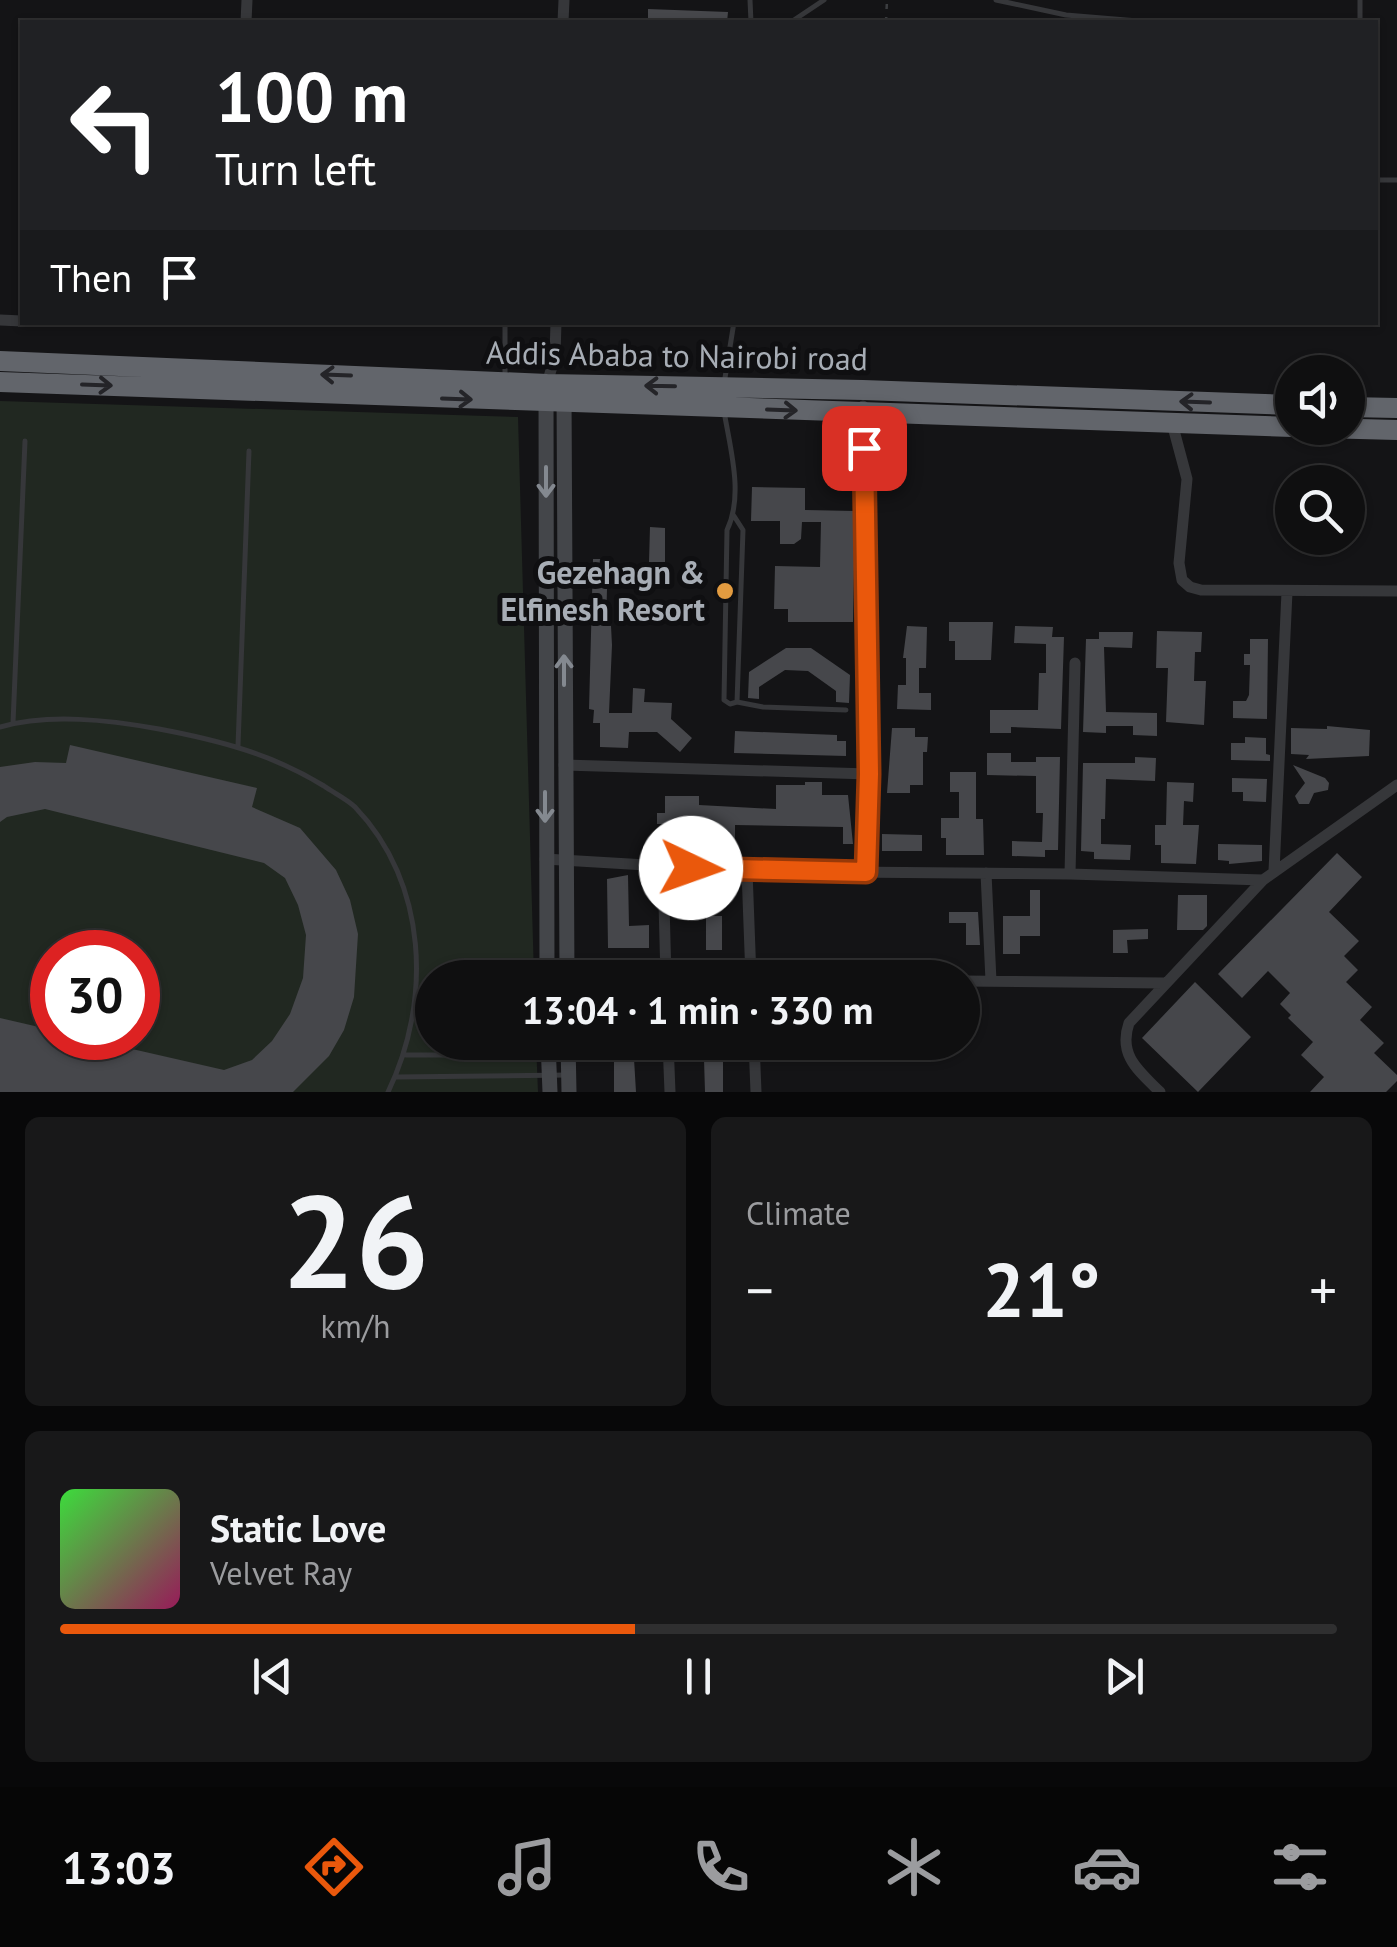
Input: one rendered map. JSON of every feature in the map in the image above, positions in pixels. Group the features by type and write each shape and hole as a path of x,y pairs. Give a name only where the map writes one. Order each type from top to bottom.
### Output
{"highway":[{"name":"Addis Ababa to Nairobi road","path":"0,360 505,382 555,394 724,386 1275,404"},
{"name":"Addis Ababa to Nairobi road","path":"0,382 555,394 724,408 1275,425"},
{"path":"1365,407 1397,408"},
{"path":"1365,429 1397,430"}],"street":[{"path":"547,960 544,859 556,325"},
{"path":"863,390 869,774 866,872"},
{"path":"555,394 567,960"},
{"path":"1172,422 1187,479 1179,563 1182,580 1201,590 1397,591"},
{"path":"1268,876 1287,592"},
{"path":"1070,874 1076,664"},
{"path":"564,765 869,774"},
{"path":"1160,1092 1132,1065 1125,1052 1129,1022 1268,876 1397,786"},
{"path":"544,859 747,871 1268,876"},
{"path":"663,866 666,960"},
{"path":"747,871 750,960"},
{"path":"986,873 991,982"},
{"path":"980,982 1164,983"},
{"path":"669,1060 670,1092"},
{"path":"755,1060 756,1092"}],"lane":[{"path":"794,20 824,0"},
{"path":"996,0 1047,12 1129,20"},
{"path":"505,325 505,382"},
{"path":"724,386 734,325"},
{"path":"724,408 735,487 734,516 727,530 724,700 763,707 846,710"},
{"path":"13,723 25,442"},
{"path":"238,746 250,451"},
{"path":"734,516 743,530 737,702"},
{"path":"0,726 28,719 136,725 238,746 278,760 354,805 392,856 414,922 418,973 406,1055 388,1092"},
{"path":"406,1055 415,1055"},
{"path":"396,1076 569,1084"}],"shaded area":[{"path":"0,401 518,417 534,960 415,960 415,1060 537,1060 538,1092 0,1092"}],"building":[{"path":"648,9 728,12 727,20 648,20"},
{"path":"752,487 805,488 805,510 855,511 853,622 788,622 788,609 774,609 775,566 820,567 821,522 802,522 801,539 794,544 780,544 780,521 751,521"},
{"path":"650,527 665,528 665,562 649,562"},
{"path":"593,559 602,559 613,580 607,589 606,626 611,626 612,645 609,713 632,713 633,688 645,689 644,702 672,703 671,719 692,738 680,752 657,732 629,732 628,748 600,747 600,723 593,723 594,710 589,709"},
{"path":"949,622 993,622 991,660 955,660"},
{"path":"907,626 927,627 926,668 919,668 919,693 931,693 931,710 897,709 898,685 906,685 903,658"},
{"path":"1015,626 1053,627 1052,637 1064,637 1061,729 1011,727 1011,733 990,733 990,710 1038,710 1039,673 1046,673 1046,644 1014,643"},
{"path":"1157,631 1202,632 1201,652 1195,652 1194,681 1206,681 1204,725 1166,722 1168,668 1156,668"},
{"path":"1099,632 1133,632 1132,648 1104,647 1106,712 1157,713 1157,736 1133,735 1133,726 1106,726 1106,733 1083,732 1086,639 1099,639"},
{"path":"1250,639 1268,639 1267,719 1233,718 1233,701 1246,701 1249,695 1250,665 1244,665 1244,654 1250,654"},
{"path":"786,648 811,648 850,675 849,703 836,702 836,691 808,671 785,670 759,687 759,699 748,698 749,672"},
{"path":"892,728 915,728 915,737 928,737 927,752 923,752 923,785 910,785 910,793 887,793"},
{"path":"1291,728 1370,730 1369,756 1306,759 1309,755 1291,754"},
{"path":"735,731 837,735 837,741 846,741 846,756 734,753"},
{"path":"1245,737 1266,738 1270,761 1231,760 1231,743 1245,743"},
{"path":"70,745 257,788 252,807 300,828 336,870 350,900 358,934 354,997 344,1030 329,1056 293,1092 0,1092 0,1018 30,1025 30,1060 160,1060 160,1055 224,1070 252,1060 272,1041 290,1014 303,978 306,935 298,905 285,878 264,863 45,809 0,822 0,767 66,763"},
{"path":"987,753 1011,753 1011,762 1060,757 1058,850 1045,850 1045,857 1012,856 1012,841 1042,842 1043,813 1036,813 1036,776 987,775"},
{"path":"1135,757 1156,758 1155,781 1106,779 1105,819 1101,819 1101,844 1131,845 1130,860 1094,859 1094,852 1081,851 1083,763 1135,763"},
{"path":"1293,765 1325,778 1328,790 1314,793 1309,804 1299,804 1295,796 1305,783"},
{"path":"950,772 976,772 976,819 983,819 984,855 946,855 941,818 959,818 959,792 950,792"},
{"path":"1232,778 1267,779 1266,802 1243,801 1243,792 1232,792"},
{"path":"822,782 822,795 848,795 853,844 843,844 843,827 735,825 735,845 704,845 704,835 691,835 691,824 657,824 657,813 665,813 665,796 699,796 699,805 776,809 776,785"},
{"path":"1167,782 1194,783 1193,802 1184,801 1183,825 1199,825 1196,864 1161,863 1161,845 1155,845 1155,825 1166,825"},
{"path":"882,834 922,835 922,851 882,851"},
{"path":"1218,844 1262,845 1262,861 1229,864 1218,860"},
{"path":"1337,853 1362,877 1329,912 1359,941 1344,956 1358,970 1346,982 1372,1007 1360,1020 1384,1043 1374,1053 1397,1075 1397,1081 1386,1092 1310,1092 1324,1077 1301,1055 1313,1042 1288,1018 1291,1015 1280,1004 1290,993 1268,971 1242,998 1218,974"},
{"path":"628,875 629,926 649,925 649,948 608,948 607,879"},
{"path":"674,878 684,878 684,882 710,881 710,914 675,914"},
{"path":"1030,890 1040,890 1040,936 1020,936 1020,954 1003,954 1003,916 1030,916"},
{"path":"1178,895 1207,895 1207,926 1203,930 1177,930"},
{"path":"949,912 978,912 980,945 966,945 966,923 949,923"},
{"path":"706,916 722,916 722,950 706,950"},
{"path":"1148,929 1148,939 1127,940 1128,953 1113,953 1113,930"},
{"path":"1195,982 1251,1037 1198,1092 1142,1038"},
{"path":"614,1060 634,1060 636,1092 614,1092"},
{"path":"704,1060 723,1060 723,1092 705,1092"}],"place":[{"name":"Gezehagn & Elfinesh Resort","path":"725,591"}],"route":[{"path":"691,868 866,872 869,774 864,448"}]}
